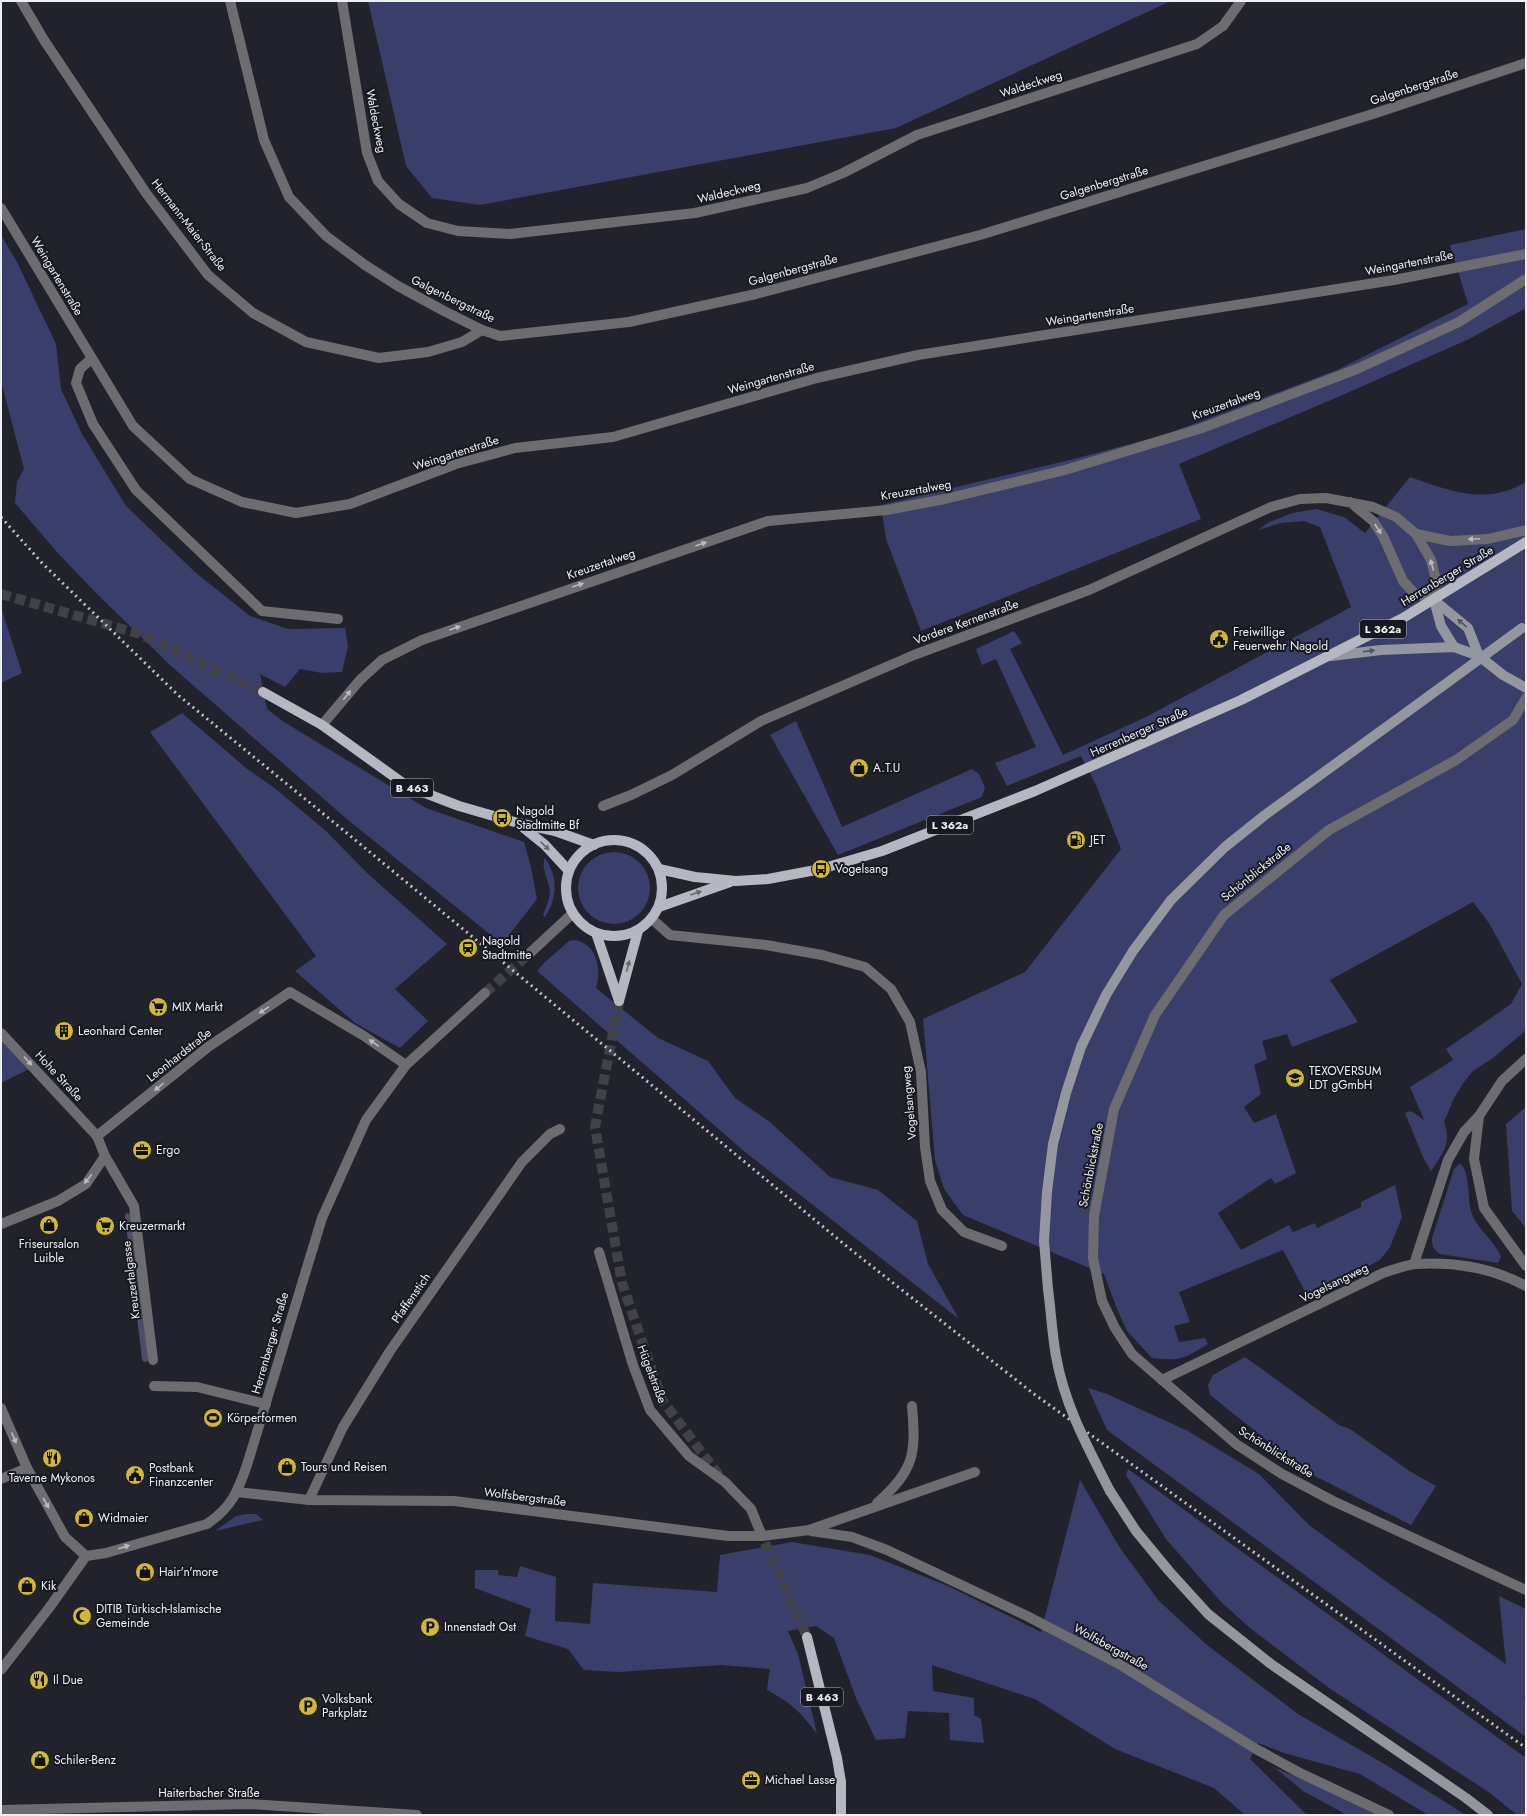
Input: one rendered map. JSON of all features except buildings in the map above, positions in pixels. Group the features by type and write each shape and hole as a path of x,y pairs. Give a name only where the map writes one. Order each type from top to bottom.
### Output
{"main road":[{"name":"Herrenberger Straße","path":"659,869 695,877 736,880 768,879 821,869 882,851 1004,804 1141,746 1242,700 1403,618 1526,542"},
{"path":"1434,600 1440,626 1454,647"},
{"path":"1434,600 1468,628 1479,656"},
{"path":"1488,1815 1466,1798 1271,1664 1208,1614 1169,1571 1136,1531 1110,1491 1084,1440 1068,1401 1056,1356 1044,1241 1047,1192 1053,1144 1066,1093 1081,1047 1106,995 1133,951 1172,900 1225,847 1265,815 1524,626"},
{"path":"1331,656 1381,650 1454,647 1479,656 1502,675 1526,688"},
{"name":"B 463","path":"263,692 322,725 407,786 459,806 518,823 555,831 594,845"},
{"name":"B 463","path":"518,823 545,846 569,871"},
{"path":"609,840 625,841 640,847 652,857 659,869 663,894 659,907 652,919 638,931 624,936 610,937 596,933 582,925 573,913 567,900 566,885 569,871 575,860 583,851 594,845 609,840"},
{"name":"Herrenberger Straße","path":"659,907 736,880"},
{"path":"596,933 619,1001 638,931"},
{"name":"B 463","path":"807,1637 837,1758 841,1782 841,1815"}],"street":[{"name":"Hermann-Maier-Straße","path":"21,1 48,46 151,200 208,275 253,313 306,342 379,358 428,352 462,342 482,330"},
{"name":"Galgenbergstraße","path":"230,1 264,140 289,197 326,236 365,265 398,286 482,330 500,336 629,322 756,294 980,235 1376,113 1526,63"},
{"name":"Waldeckweg","path":"342,1 367,153 378,181 399,204 427,223 458,231 510,234 695,213 808,188 843,173 917,135 1197,44 1223,26 1242,1"},
{"name":"Weingartenstraße","path":"1,208 91,359 133,426 190,479 242,502 296,513 350,504 456,464 515,448 612,437 817,378 918,355 1394,280 1526,254"},
{"name":"Kreuzertalweg","path":"322,725 360,680 382,660 422,640 768,521 887,510 945,499 1065,470 1202,428 1364,366 1459,322 1526,279"},
{"path":"91,359 80,370 76,383 93,424 136,490 262,611 338,619"},
{"name":"Vordere Kernenstraße","path":"603,806 631,795 672,775 762,721 914,655 1089,590 1271,507 1300,499 1326,498 1350,502 1373,507 1396,517 1416,534 1431,560 1436,580 1434,600"},
{"path":"1350,502 1373,521 1383,536 1403,581 1414,593 1434,600"},
{"name":"Vordere Kernenstraße","path":"1416,534 1450,541 1488,539 1526,530"},
{"name":"Schönblickstraße","path":"1526,698 1513,720 1456,760 1329,830 1224,915 1155,1016 1114,1109 1094,1216 1093,1258 1102,1301 1115,1328 1132,1354 1236,1444 1282,1474 1333,1501 1526,1590"},
{"path":"530,952 573,913"},
{"name":"Vogelsangweg","path":"652,919 670,935 766,945 822,955 864,967 890,989 910,1022 915,1043 921,1072 925,1147 930,1181 942,1210 964,1232 1002,1246"},
{"name":"Leonhardstraße","path":"97,1136 208,1047 290,992 364,1036 406,1065"},
{"name":"Herrenberger Straße","path":"86,1556 106,1553 207,1524 220,1515 238,1492 322,1218 366,1120 406,1065 485,993"},
{"name":"Hohe Straße","path":"1,1033 97,1136"},
{"path":"1414,1264 1448,1160 1464,1132 1479,1116 1502,1081 1526,1059"},
{"path":"1479,1116 1474,1159 1484,1208 1526,1266"},
{"name":"Pfaffenstich","path":"309,1500 343,1427 390,1351 522,1162 550,1134 560,1129"},
{"path":"1,1224 58,1200 86,1184 105,1156 97,1136"},
{"name":"Kreuzertalgasse","path":"105,1156 134,1206 153,1360"},
{"name":"Hügelstraße","path":"599,1252 633,1365 650,1410 689,1456 725,1482 751,1509 762,1536"},
{"name":"Vogelsangweg","path":"1162,1380 1383,1273 1414,1264 1470,1266 1513,1279 1526,1286"},
{"path":"154,1386 197,1387 266,1404"},
{"name":"Wolfsbergstraße","path":"872,1507 894,1489 909,1467 914,1437 912,1406"},
{"path":"1,1408 27,1468 65,1537 86,1556 45,1613 1,1670"},
{"path":"1,1479 27,1468"},
{"name":"Wolfsbergstraße","path":"238,1492 309,1500 454,1501 728,1536 762,1536 809,1530 975,1472"},
{"name":"Wolfsbergstraße","path":"809,1530 852,1537 887,1550 1028,1616 1119,1664 1291,1769 1389,1815"},
{"name":"Haiterbacher Straße","path":"1,1810 250,1804 417,1815"}],"shaded area":[{"path":"368,1 1171,1 896,128 480,205 432,198 406,166"},
{"path":"1526,229 1526,308 1469,339 1338,397 1179,464 1201,519 921,631 886,539 881,505 1074,459 1167,434 1337,370 1468,304 1450,245"},
{"path":"1,235 17,262 56,344 61,389 82,434 126,506 196,573 250,616 288,629 345,628 348,646 342,672 322,673 300,669 285,687 260,674 267,709 284,722 426,808 524,842 531,867 537,899 502,944 348,820 171,666 97,594 56,551 15,503 17,482 24,469 1,381"},
{"path":"1410,477 1458,492 1482,495 1506,491 1526,482 1526,1026 1524,1032 1493,1058 1473,1071 1464,1082 1454,1098 1444,1122 1447,1136 1445,1148 1431,1171 1423,1157 1405,1113 1411,1111 1424,1120 1410,1087 1453,1060 1446,1049 1511,1004 1522,984 1489,923 1473,902 1330,980 1358,1022 1292,1047 1287,1034 1262,1041 1267,1059 1254,1065 1261,1094 1244,1107 1254,1123 1276,1114 1296,1173 1275,1184 1271,1178 1218,1213 1241,1250 1289,1225 1293,1232 1315,1223 1317,1228 1361,1207 1361,1202 1395,1185 1402,1217 1390,1247 1380,1260 1308,1297 1283,1250 1179,1292 1190,1322 1174,1326 1179,1342 1205,1338 1208,1344 1182,1358 1152,1358 1127,1331 1104,1274 963,1215 944,1189 935,1160 923,1019 1025,972 1121,849 1096,785 1081,756 1007,786 995,763 1036,747 996,659 982,665 976,649 1014,631 1022,643 1010,649 1063,755 1146,717 1351,607 1320,527 1304,521 1281,523 1258,530 1269,522 1293,513 1316,509 1344,517 1365,533"},
{"path":"1,607 22,673 1,683"},
{"path":"182,713 246,768 276,789 327,832 367,873 447,944 395,989 428,1021 400,1048 355,1023 295,971 316,956 150,732"},
{"path":"796,721 842,827 972,769 979,774 985,787 982,797 838,855 770,735"},
{"path":"607,852 621,852 628,854 640,862 648,874 650,888 648,902 640,914 628,922 621,924 607,924 600,922 588,914 580,902 578,895 578,881 580,874 588,862 600,854"},
{"path":"545,858 552,872 555,887 552,902 545,917 543,915 550,889 544,871"},
{"path":"574,940 582,942 593,951 598,965 598,981 596,988 658,1038 708,1061 735,1098 770,1122 830,1177 878,1190 917,1221 928,1264 959,1319 745,1152 537,971 569,941"},
{"path":"1,1033 33,1067 1,1083"},
{"path":"1526,1107 1526,1228 1512,1211 1506,1124"},
{"path":"1460,1163 1466,1173 1473,1217 1498,1251 1501,1257 1498,1263 1440,1254 1433,1247 1432,1238 1454,1169"},
{"path":"1245,1357 1339,1425 1350,1429 1411,1472 1436,1486 1411,1525 1305,1471 1210,1395 1208,1385 1213,1375"},
{"path":"1088,1388 1107,1394 1188,1431 1259,1474 1309,1525 1384,1580 1506,1664 1499,1596 1526,1609 1526,1694 1524,1698 1526,1700 1526,1737 1107,1430"},
{"path":"1128,1469 1526,1758 1526,1815 1517,1815 1490,1793 1329,1688 1250,1628 1221,1602 1166,1539 1126,1475"},
{"path":"1080,1480 1120,1548 1159,1601 1207,1645 1298,1714 1386,1765 1466,1815 1428,1815 1360,1774 1287,1754 1258,1743 1250,1759 1307,1815 1245,1815 1214,1788 1115,1749 1035,1699 932,1665 933,1691 974,1698 974,1715 981,1719 984,1743 950,1740 949,1713 908,1711 905,1738 876,1740 856,1698 834,1638 816,1626 788,1631 798,1654 817,1734 795,1709 783,1699 767,1690 770,1669 721,1665 619,1672 584,1670 568,1649 525,1636 531,1609 475,1588 475,1570 498,1570 498,1575 517,1577 520,1566 556,1577 555,1621 590,1624 593,1583 717,1592 720,1555 792,1542 870,1555 948,1586 1041,1632"},
{"path":"256,1514 263,1520 215,1531 236,1516"},
{"path":"1275,1768 1382,1815 1347,1815 1303,1791"}],"waterway":[{"path":"128,1216 145,1359"}],"tunnel":[{"path":"1,594 140,634 263,692"},
{"path":"485,993 531,952"},
{"path":"619,1001 595,1127 622,1283 662,1400 721,1478"},
{"path":"759,1529 807,1637"}],"railway":[{"path":"1,517 42,563 178,695 850,1249 1034,1394 1526,1748"}],"place":[{"name":"Freiwillige Feuerwehr Nagold","path":"1219,639"},
{"name":"A.T.U","path":"859,768"},
{"name":"Nagold Stadtmitte Bf","path":"502,818"},
{"name":"JET","path":"1076,840"},
{"name":"Vogelsang","path":"821,869"},
{"name":"Nagold Stadtmitte","path":"468,948"},
{"name":"MIX Markt","path":"158,1007"},
{"name":"Leonhard Center","path":"64,1031"},
{"name":"TEXOVERSUM LDT gGmbH","path":"1295,1078"},
{"name":"Ergo","path":"142,1150"},
{"name":"Friseursalon Luible","path":"49,1225"},
{"name":"Kreuzermarkt","path":"105,1226"},
{"name":"Körperformen","path":"213,1418"},
{"name":"Taverne Mykonos","path":"52,1458"},
{"name":"Tours und Reisen","path":"287,1467"},
{"name":"Postbank Finanzcenter","path":"135,1475"},
{"name":"Widmaier","path":"84,1518"},
{"name":"Hair'n'more","path":"145,1572"},
{"name":"Kik","path":"27,1586"},
{"name":"DITIB Türkisch-Islamische Gemeinde","path":"82,1616"},
{"name":"Innenstadt Ost","path":"430,1627"},
{"name":"Il Due","path":"39,1680"},
{"name":"Volksbank Parkplatz","path":"308,1706"},
{"name":"Schiler-Benz","path":"40,1760"},
{"name":"Michael Lasse","path":"751,1780"}]}
